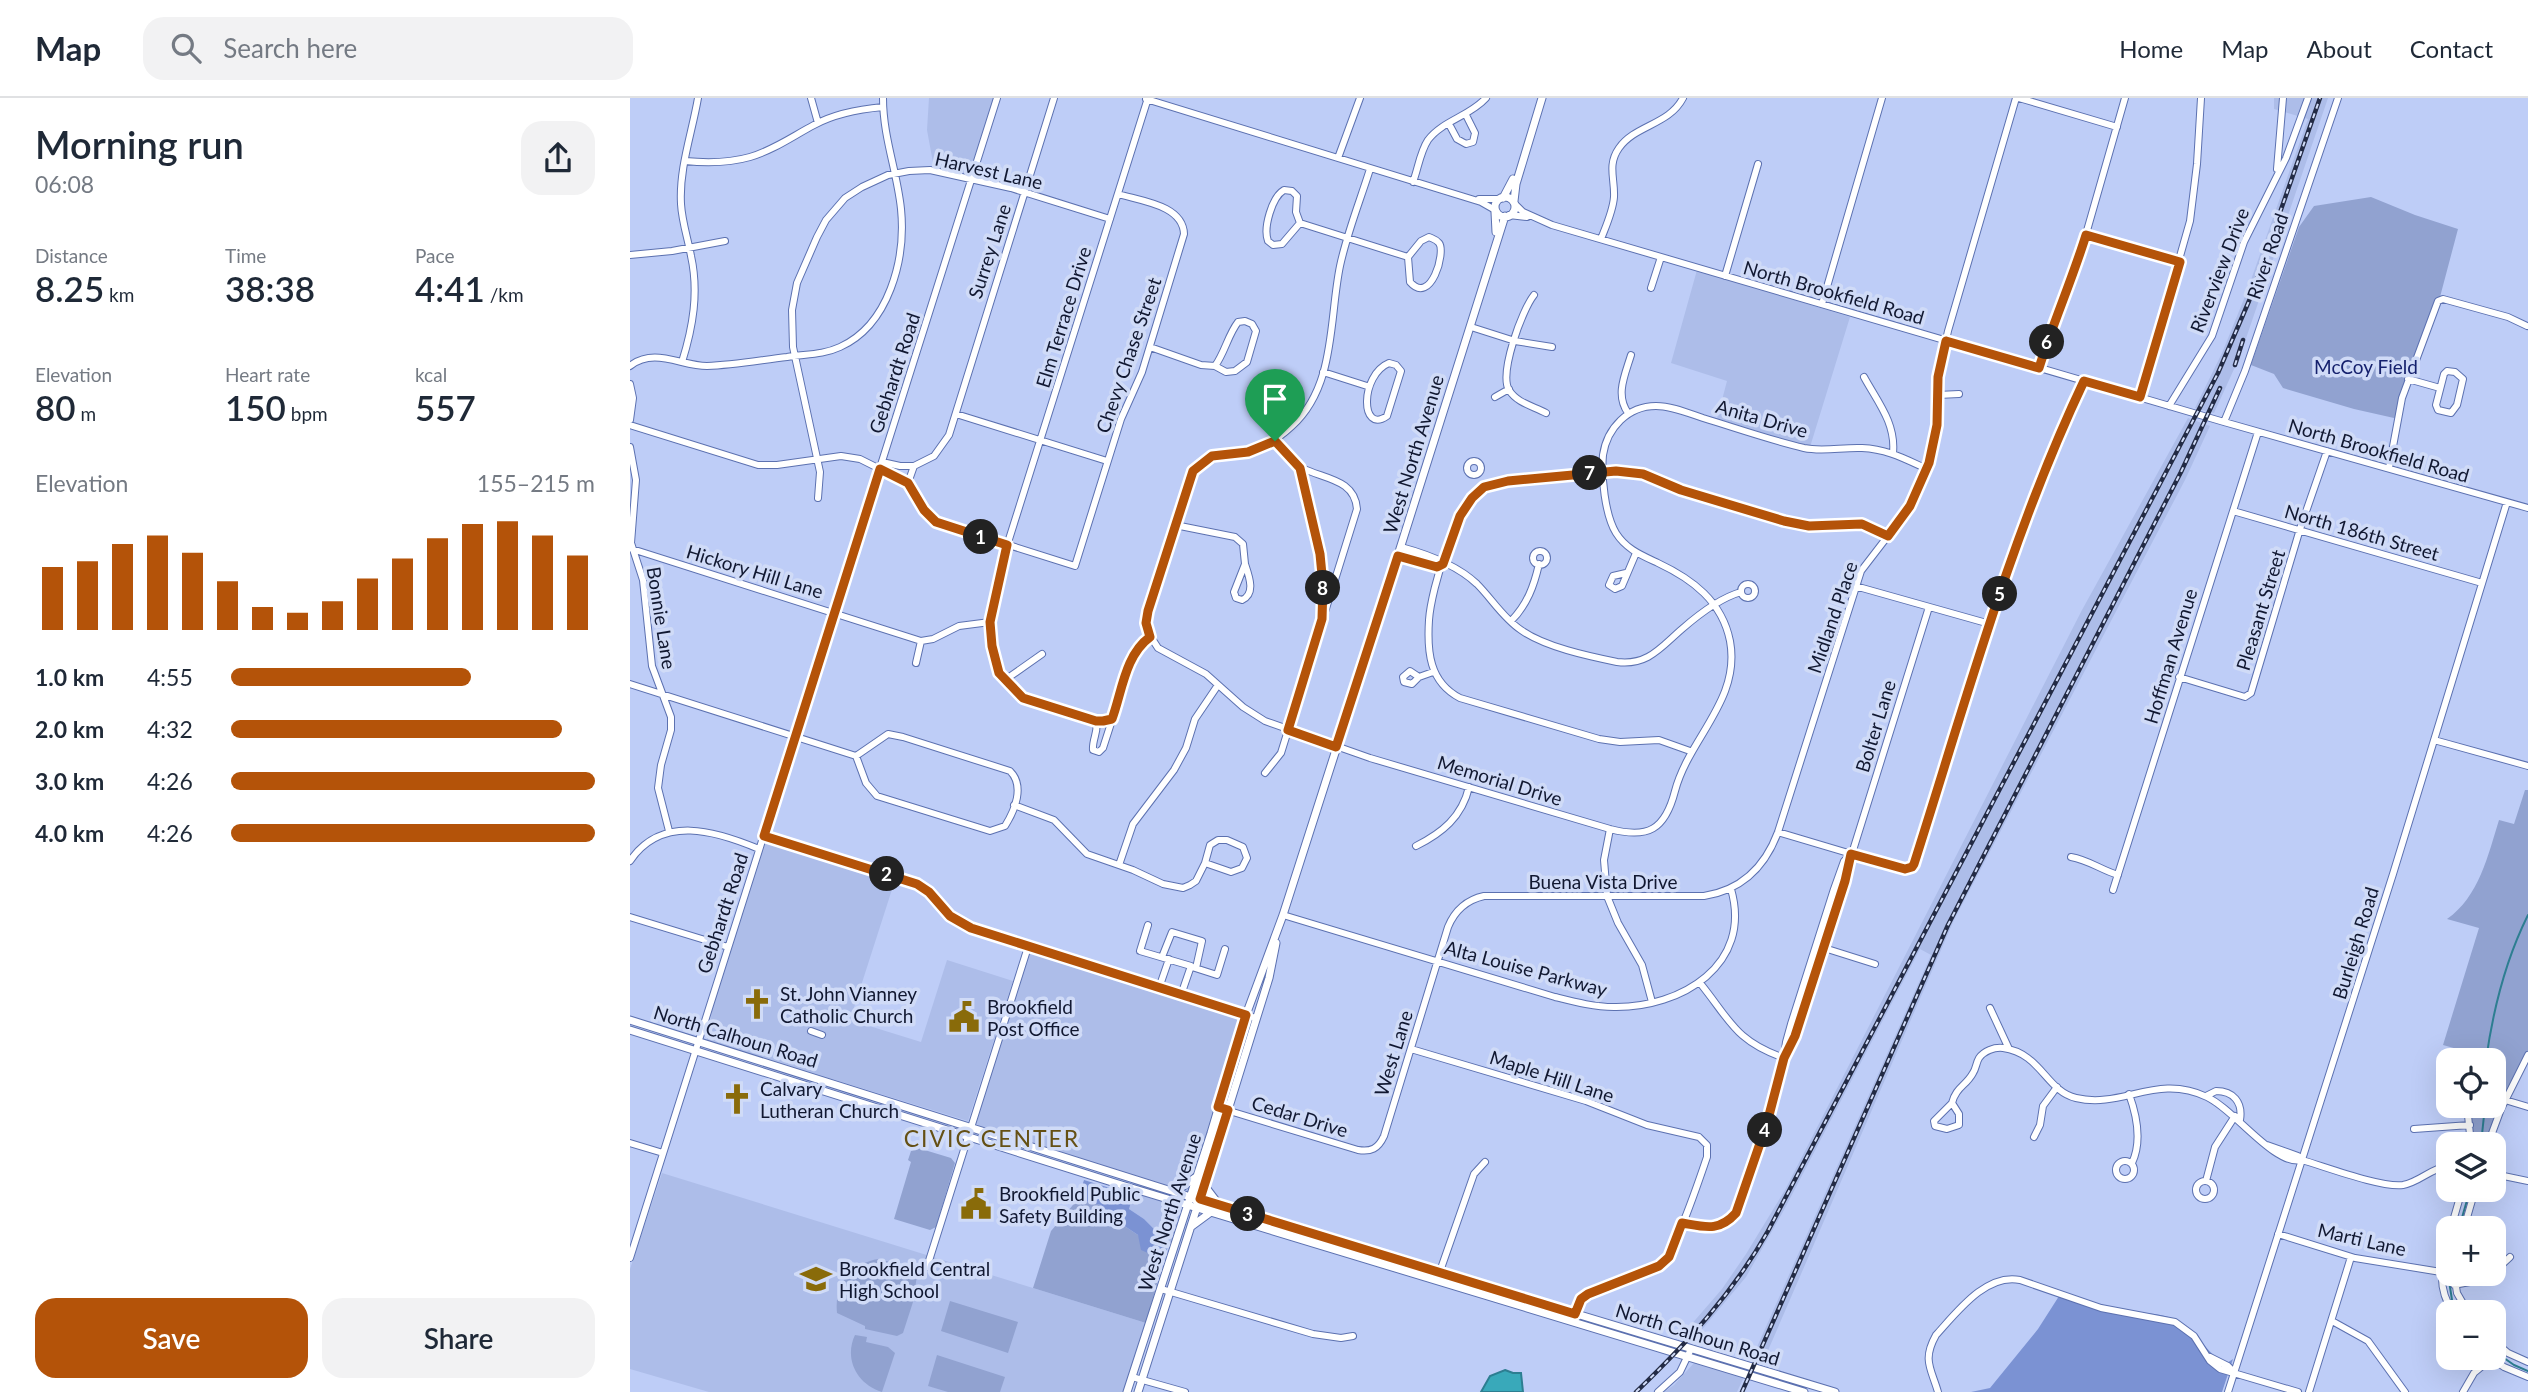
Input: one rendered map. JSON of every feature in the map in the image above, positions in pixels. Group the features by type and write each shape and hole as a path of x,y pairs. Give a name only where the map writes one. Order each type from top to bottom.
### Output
{"main road":[{"path":"1501,198 1514,202 1515,188 1542,98"},
{"path":"1507,215 1495,211 1496,203 1509,190 1530,140"},
{"name":"West North Avenue","path":"1138,1392 1197,1208 1193,1200 1196,1177 1246,1015 1282,919 1487,275 1514,202"},
{"name":"West North Avenue","path":"1487,275 1497,227 1495,211"},
{"name":"West North Avenue","path":"1127,1392 1183,1217 1204,1185 1269,978 1282,919"},
{"name":"North Calhoun Road","path":"630,1020 972,1127 1193,1200"},
{"path":"630,1029 660,1034 694,1045 698,1041"},
{"name":"North Calhoun Road","path":"630,1029 1170,1199 1193,1200 1220,1206 1437,1278"},
{"path":"695,1050 701,1047 738,1058 753,1058"},
{"path":"1193,1200 1207,1160 1211,1133"},
{"path":"1175,1192 1196,1177"},
{"path":"1204,1185 1220,1206"},
{"path":"1170,1199 1183,1217"},
{"name":"North Calhoun Road","path":"1197,1208 1690,1353 1835,1392"},
{"path":"1191,1228 1211,1212"},
{"name":"North Calhoun Road","path":"1690,1353 1804,1392"}],"street":[{"path":"682,362 694,313 694,279 681,205 685,161 698,98"},
{"path":"811,98 818,123"},
{"path":"630,366 640,359 650,357 711,366 823,352 847,344 870,325 880,311 893,280 901,245 901,212 887,144 883,98"},
{"name":"Gebhardt Road","path":"631,1253 997,98"},
{"name":"Surrey Lane","path":"914,466 940,451 949,435 1054,98"},
{"path":"1146,98 1486,204 1495,211"},
{"name":"Elm Terrace Drive","path":"990,622 1007,545 1146,98"},
{"path":"1338,158 1360,98"},
{"path":"1413,182 1428,141 1437,131 1466,115 1486,98"},
{"path":"1601,239 1614,198 1612,166 1618,149 1634,135 1674,112 1683,98"},
{"path":"1822,304 1882,98"},
{"path":"2017,98 2117,127"},
{"name":"Midland Place","path":"1778,832 1863,566 1910,506 1927,469 1937,425 1938,377 1946,341 2017,98"},
{"path":"2039,368 2086,235 2125,98"},
{"path":"2140,397 2180,262 2193,204 2201,98"},
{"name":"Riverview Drive","path":"2274,180 2280,158 2283,98"},
{"name":"Riverview Drive","path":"2169,406 2212,336 2244,242 2274,180 2308,98"},
{"name":"River Road","path":"2224,422 2245,371 2338,98"},
{"path":"685,161 712,163 750,158 779,146 818,123 856,111 883,107"},
{"path":"1449,124 1460,142 1473,142 1475,133 1466,115"},
{"path":"2282,118 2299,122"},
{"path":"1725,276 1758,164"},
{"path":"1096,721 1092,746 1093,750 1099,752 1103,748 1133,655 1139,645 1150,637 1146,623 1148,611 1188,483 1199,465 1212,456 1248,452 1275,441 1307,409 1323,372 1332,333 1336,283 1370,169"},
{"name":"Harvest Lane","path":"818,498 821,477 791,328 793,301 801,274 821,229 838,206 855,191 895,173 930,170 1024,192 1110,219"},
{"path":"1292,191 1297,196 1296,212 1300,223 1282,244 1273,245 1268,241 1265,232 1280,192 1292,191"},
{"name":"Chevy Chase Street","path":"1007,545 1074,566 1121,419 1150,347 1182,246 1184,227 1180,218 1171,211 1118,194"},
{"path":"1466,198 1501,198"},
{"name":"North Brookfield Road","path":"1514,202 1519,210 1536,219"},
{"name":"North Brookfield Road","path":"1507,215 1536,219 2258,432 2528,508"},
{"path":"1300,223 1408,257"},
{"path":"2086,235 2180,262"},
{"path":"1429,237 1437,240 1441,246 1432,280 1423,289 1410,282 1408,257 1421,241 1429,237"},
{"path":"630,255 725,241"},
{"path":"1651,288 1661,257"},
{"path":"1534,295 1527,307 1505,375 1509,389 1517,399 1546,413"},
{"path":"2389,468 2408,379 2440,299 2508,317 2527,326"},
{"path":"1150,347 1201,365 1215,366 1231,372 1245,365 1256,335 1252,324 1245,321 1238,323 1215,366"},
{"path":"1471,327 1515,341 1552,347"},
{"path":"1632,355 1621,398 1628,413 1610,434 1604,450 1604,471 1610,521 1622,540 1636,554 1689,579 1715,605 1728,633 1732,667 1721,702 1690,751 1659,740 1620,742 1600,739 1451,694 1433,672 1429,617 1443,564 1460,516 1472,498 1484,487 1508,481 1604,471 1624,471 1643,474 1681,490 1784,521 1809,526 1862,524 1888,536"},
{"path":"1393,363 1401,371 1390,410 1383,419 1374,419 1369,415 1367,386 1382,366 1393,363"},
{"path":"2447,371 2455,372 2463,379 2457,405 2451,413 2436,407 2440,388 2447,371"},
{"path":"1323,372 1367,386"},
{"path":"1864,377 1888,420 1893,437 1893,453"},
{"path":"2408,379 2440,388"},
{"path":"1778,832 1909,869 1914,864 2027,516 2084,381"},
{"path":"630,384 633,398 630,419"},
{"path":"1495,397 1509,389"},
{"path":"1938,395 1959,394"},
{"name":"Anita Drive","path":"1628,413 1659,406 1807,449 1859,448 1893,453 1927,469"},
{"path":"956,414 1107,461"},
{"path":"630,425 758,465 777,466 848,457 881,465 914,466 908,483"},
{"name":"Hoffman Avenue","path":"2113,890 2258,432"},
{"path":"1265,773 1278,759 1288,730 1354,523 1356,503 1351,492 1341,482 1300,468 1275,441"},
{"name":"Bonnie Lane","path":"630,447 636,480 631,549 643,580 652,666 671,717 671,730 661,765 658,788 669,831"},
{"name":"Pleasant Street","path":"2179,677 2248,697 2327,451"},
{"path":"881,465 908,483 924,510 936,522 1007,545"},
{"path":"1300,468 1320,554 1322,619"},
{"path":"1476,474 1484,487"},
{"name":"Burleigh Road","path":"2228,1392 2507,502"},
{"name":"North 186th Street","path":"2233,510 2482,583"},
{"path":"1175,525 1235,537 1243,544 1251,593 1242,600 1236,598 1234,592 1245,564"},
{"path":"1401,547 1433,556 1474,581 1500,613 1520,630 1537,639 1608,660 1632,663 1653,656 1682,629 1732,594 1741,592"},
{"name":"Hickory Hill Lane","path":"631,549 921,641"},
{"path":"1626,573 1636,554"},
{"path":"1398,556 1437,567 1443,564"},
{"path":"1511,621 1531,592 1539,564"},
{"path":"1855,586 1990,624"},
{"name":"Bolter Lane","path":"1682,1223 1712,1228 1726,1222 1736,1213 1767,1123 1784,1058 1795,1036 1820,947 1849,867 1929,607"},
{"path":"916,663 921,641 933,639 959,626 990,622 999,673 1016,692 1029,701 1096,721 1112,719"},
{"name":"Memorial Drive","path":"1150,637 1161,650 1195,666 1257,717 1288,730 1336,747 1610,829 1637,834 1654,828 1670,811 1690,751"},
{"path":"1005,680 1042,654"},
{"path":"1419,677 1433,672"},
{"path":"630,684 856,756"},
{"path":"1119,865 1133,824 1174,770 1186,748 1202,706 1218,685"},
{"path":"893,734 903,737 1010,771 1018,783 1014,805 1005,826 990,831 900,804 872,793 856,756 884,736 893,734"},
{"path":"2434,740 2528,766"},
{"path":"1416,846 1434,837 1452,822 1463,806 1469,787"},
{"path":"1014,805 1045,816 1063,827 1087,854 1163,884 1183,888 1196,881 1210,845 1218,840 1239,844 1246,853 1245,864 1237,872 1205,863"},
{"path":"1610,829 1604,860 1607,896 1618,923 1642,965 1652,1002"},
{"path":"630,861 648,842 669,831 702,830 759,849"},
{"name":"Buena Vista Drive","path":"1437,962 1452,918 1462,906 1475,898 1494,895 1696,897 1731,889 1746,880 1762,864 1778,832"},
{"path":"764,836 917,884 929,892 958,922 1028,947 1256,1018"},
{"path":"2071,857 2088,860 2102,870 2118,875"},
{"name":"Alta Louise Parkway","path":"1282,919 1592,1006 1625,1007 1670,997 1700,983 1720,963 1731,943 1735,921 1731,889"},
{"path":"630,917 728,947"},
{"path":"1148,925 1140,951 1217,975 1225,949"},
{"path":"1159,988 1172,932 1202,941 1181,995"},
{"path":"927,1267 1028,947"},
{"path":"1820,947 1875,964"},
{"name":"West Lane","path":"1374,1149 1384,1136 1437,962"},
{"path":"1700,983 1738,1033 1756,1047 1784,1058"},
{"path":"1990,1008 2009,1049"},
{"path":"811,1031 822,1035"},
{"path":"1952,1103 1959,1114 1959,1125 1947,1129 1934,1126 1937,1116 1952,1103 1955,1092 1973,1073 1978,1059 1998,1048 2009,1049 2031,1060 2057,1087 2069,1095 2086,1099 2110,1099 2146,1090 2170,1088 2206,1096 2237,1118 2269,1149 2298,1162 2302,1160 2397,1185 2413,1182 2436,1169"},
{"name":"Maple Hill Lane","path":"1411,1049 1586,1101 1647,1125 1702,1139 1707,1145 1708,1153 1682,1223"},
{"path":"2506,1098 2528,1055"},
{"path":"2034,1138 2042,1119 2043,1105 2057,1087"},
{"path":"2206,1096 2216,1091 2233,1096 2240,1106 2237,1118 2216,1147 2206,1181"},
{"path":"2129,1094 2137,1129 2136,1153 2132,1163"},
{"path":"2506,1100 2528,1107"},
{"name":"Cedar Drive","path":"1218,1107 1358,1150 1374,1149"},
{"path":"2469,1118 2470,1132"},
{"path":"2414,1129 2470,1125"},
{"path":"630,1143 663,1153"},
{"path":"1437,1278 1474,1174 1485,1162"},
{"path":"2506,1176 2528,1181"},
{"path":"1573,1318 1581,1299 1588,1294 1665,1262 1682,1223"},
{"name":"Marti Lane","path":"2278,1234 2351,1257 2436,1271"},
{"path":"2309,1392 2351,1257"},
{"path":"2506,1261 2510,1257"},
{"path":"1938,1392 1928,1360 1930,1345 1936,1335 1985,1286 2007,1278 2021,1280 2101,1308 2175,1322 2194,1336 2214,1365 2227,1373 2234,1372 2298,1392"},
{"path":"1161,1289 1313,1334 1341,1338 1353,1336"},
{"path":"2332,1321 2368,1341 2405,1392"},
{"path":"2506,1351 2528,1362"},
{"path":"1658,1392 1681,1372 1690,1353"},
{"path":"2506,1368 2528,1377"},
{"path":"2463,1392 2477,1370"},
{"path":"1132,1377 1185,1392"}],"shaded area":[{"path":"929,98 995,98 969,175 934,168 927,130"},
{"path":"2274,98 2328,98 2240,356 2214,413 2195,408 2222,353 2246,294 2308,119 2274,109"},
{"path":"1697,270 1850,317 1810,447 1717,419 1727,381 1671,363"},
{"path":"2188,418 2210,426 2185,480 1954,920 1760,1369 1749,1365 1931,955 1920,949 1784,1210 1746,1277 1689,1345 1677,1341 1722,1289 1785,1190 2082,610"},
{"path":"763,836 896,877 850,1020 921,1042 947,960 1013,981 968,1121 832,1079 830,1083 706,1044 718,978"},
{"path":"1028,947 1246,1015 1192,1191 1171,1245 1144,1219 1129,1209 1134,1175 981,1127 974,1122"},
{"name":"Brookfield Central High School","path":"662,1173 1146,1323 1124,1392 709,1392 630,1369 630,1269"},
{"path":"1084,1180 1133,1195 1129,1209 1144,1219 1169,1244 1165,1255 1141,1250 1138,1235 1101,1205 1078,1199"},
{"path":"2061,1293 2116,1308 2164,1316 2182,1324 2219,1359 2227,1363 2233,1359 2222,1392 1971,1392 1990,1388 2038,1329"},
{"path":"1694,1363 1744,1377 1737,1392 1664,1392"},
{"path":"1505,1370 1521,1373 1523,1392 1481,1392 1490,1376"}],"green space":[{"name":"McCoy Field","path":"2371,197 2458,229 2440,297 2434,304 2397,417 2394,418 2283,388 2274,374 2251,365 2299,227 2314,206"},
{"path":"2525,790 2528,790 2528,1050 2506,1094 2506,1048 2454,1048 2443,1045 2479,928 2447,919 2458,910 2475,887 2499,820 2514,824"},
{"path":"2471,1118 2496,1118 2491,1132 2473,1132"},
{"path":"918,1148 951,1158 955,1163 936,1227 930,1230 894,1219 911,1162 908,1160 911,1151"},
{"path":"1078,1199 1101,1205 1138,1235 1150,1254 1165,1255 1146,1323 1033,1288 1051,1231"},
{"path":"878,1259 918,1269 913,1302 903,1333 897,1336 865,1329 865,1326 837,1313 838,1293 846,1277 860,1265"},
{"path":"950,1301 1018,1322 1008,1353 941,1331"},
{"path":"855,1335 867,1337 866,1342 888,1347 895,1353 882,1392 865,1383 855,1369 851,1352"},
{"path":"937,1355 1005,1377 1000,1392 948,1392 928,1386"}],"waterway":[{"path":"2488,1048 2501,986 2528,915"},
{"path":"2482,1132 2484,1118"},
{"path":"2462,1216 2467,1202"},
{"path":"2450,1286 2452,1300"},
{"path":"2506,1359 2528,1371"}],"railway":[{"path":"1636,1392 1708,1316 1740,1275 1768,1231 2218,373 2249,301 2320,98"},
{"path":"2235,365 2243,340"},
{"path":"1742,1392 1948,925 2181,472 2220,388"}],"place":[{"name":"St. John Vianney Catholic Church","path":"757,1004"},
{"name":"Brookfield Post Office","path":"964,1017"},
{"name":"Calvary Lutheran Church","path":"737,1099"},
{"name":"Brookfield Public Safety Building","path":"976,1204"},
{"name":"Brookfield Central High School","path":"816,1279"}],"district":[{"name":"CIVIC CENTER","path":"992,1138"}],"route":[{"path":"2086,235 2180,262 2140,397 2084,381 2071,410 2011,560 1914,864 1905,869 1851,854 1845,881 1795,1036 1789,1053 1784,1058 1767,1123 1739,1209 1719,1227 1706,1228 1682,1223 1665,1262 1588,1294 1581,1299 1575,1314 1200,1199 1228,1110 1218,1107 1246,1015 971,928 950,916 929,892 917,884 764,836 880,469 908,483 924,510 936,522 1007,545 990,622 996,666 1009,686 1023,698 1035,703 1103,721 1112,719 1133,655 1139,645 1150,637 1146,623 1148,611 1193,471 1212,456 1248,452 1275,441 1300,468 1320,554 1323,585 1322,619 1288,730 1336,747 1398,556 1437,567 1443,564 1463,509 1484,487 1508,481 1604,471 1630,471 1650,476 1688,493 1784,521 1809,526 1862,524 1888,536 1919,491 1929,463 1937,425 1937,384 1946,341 2039,368 2086,235"}]}
